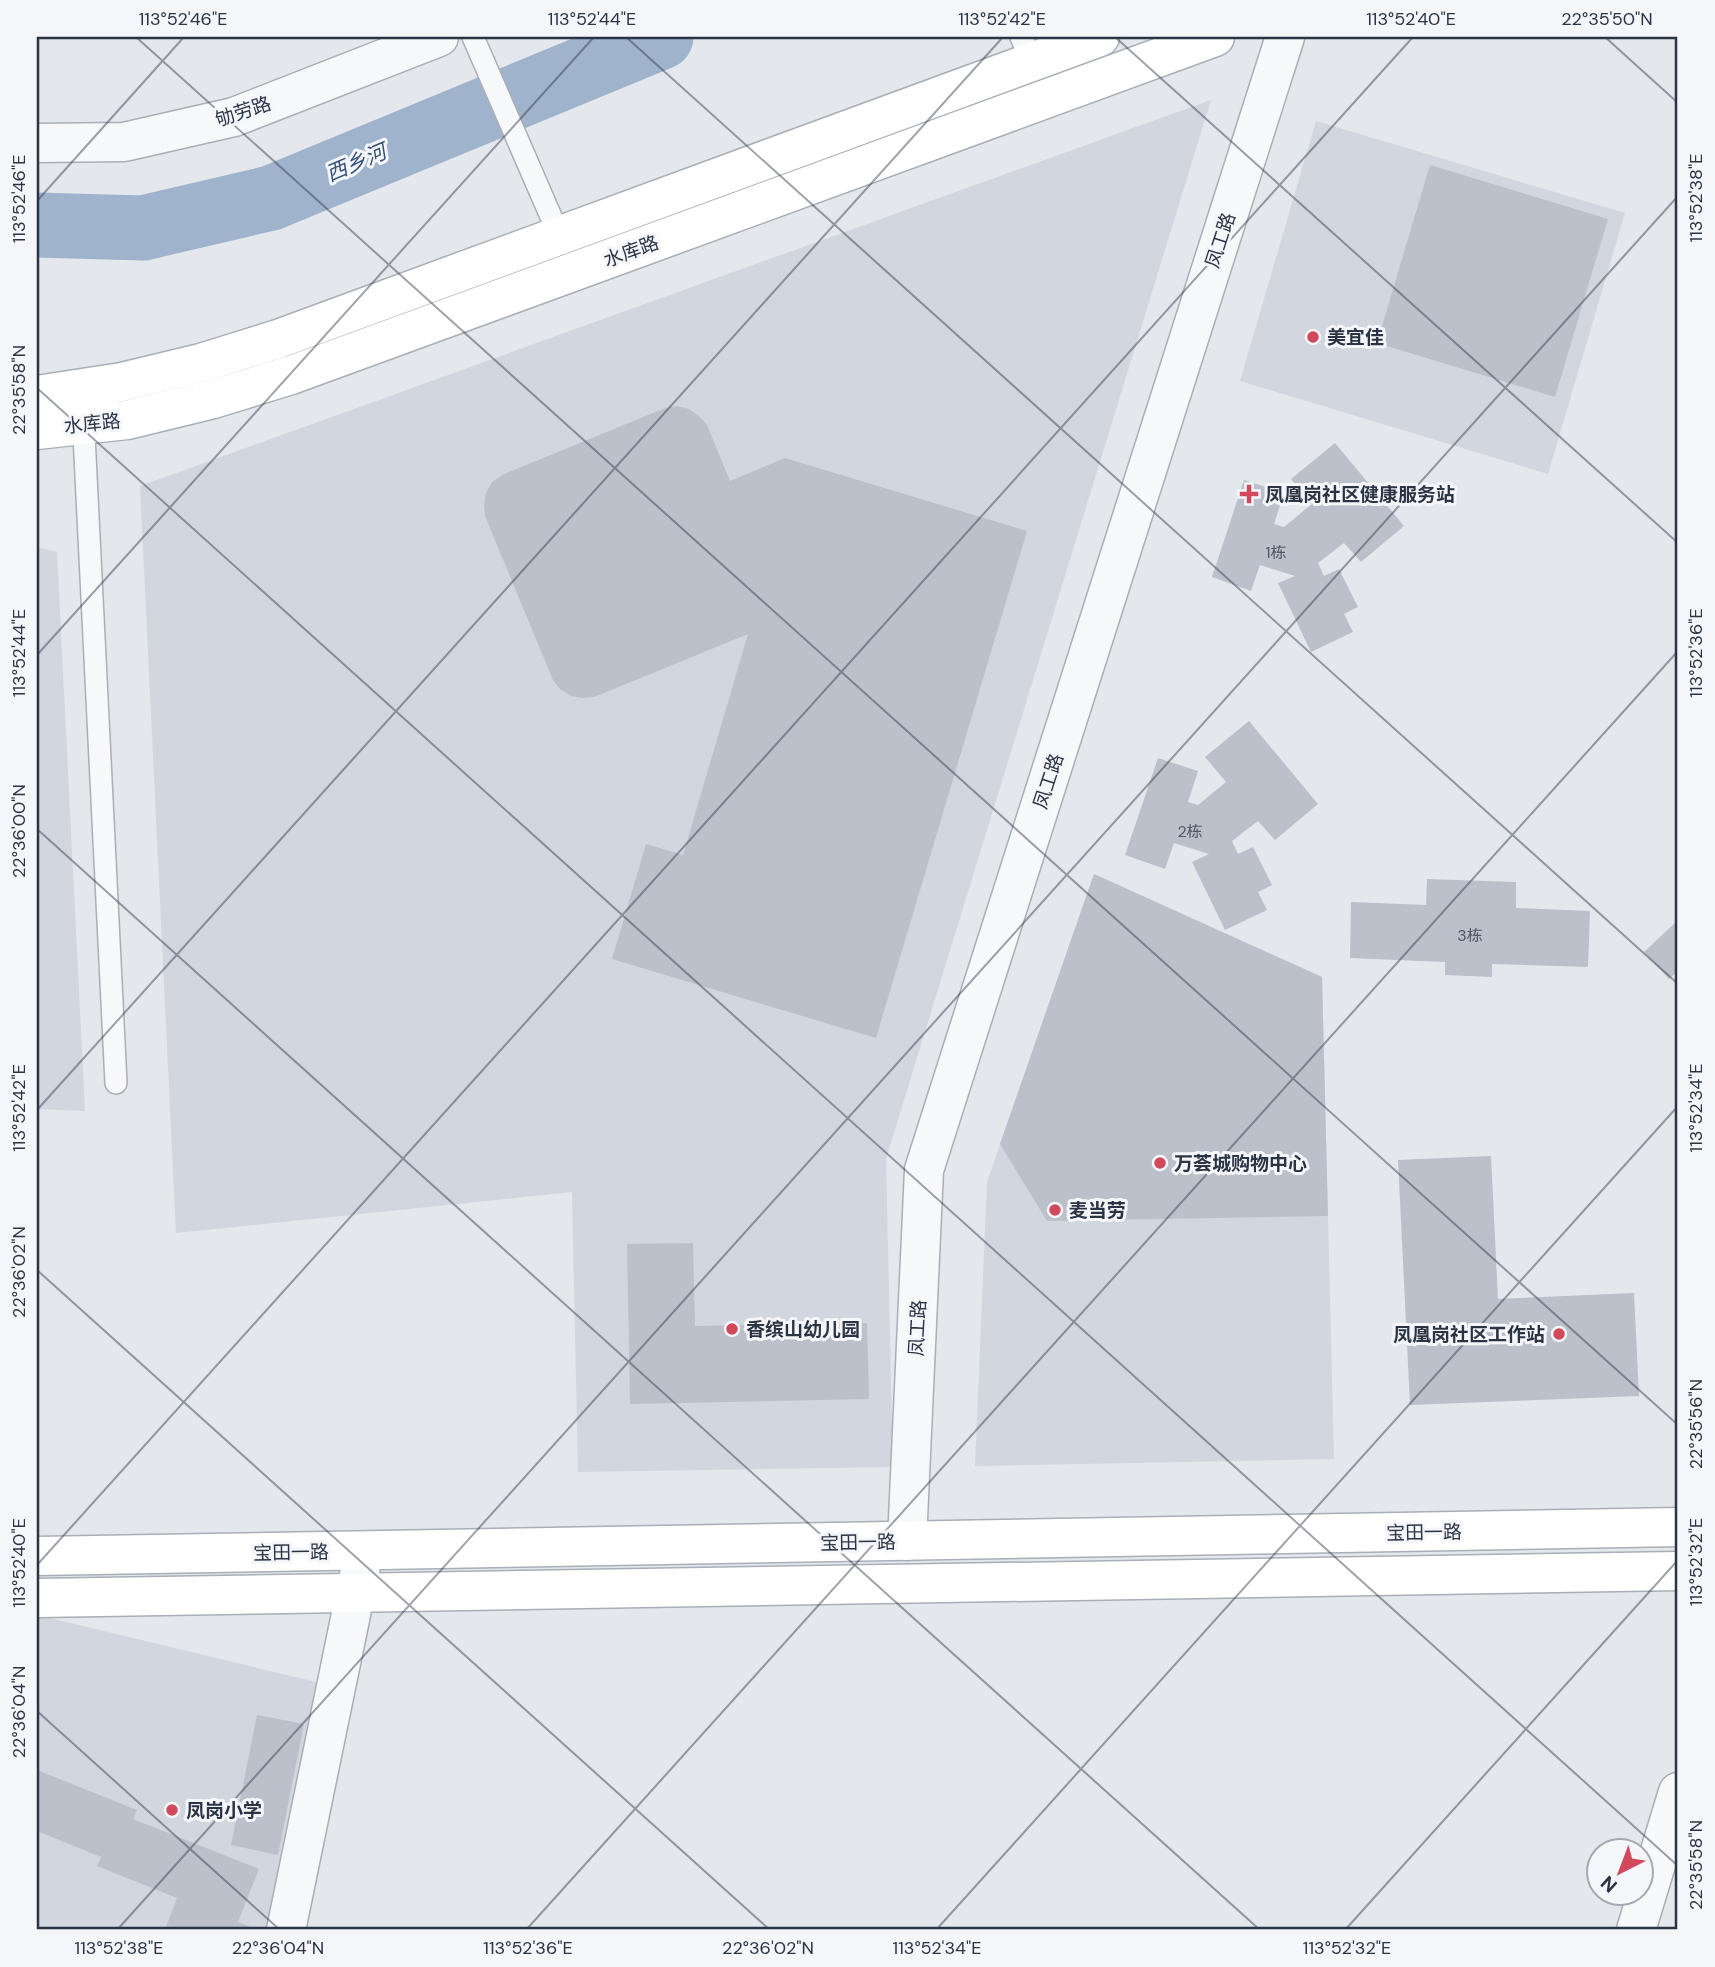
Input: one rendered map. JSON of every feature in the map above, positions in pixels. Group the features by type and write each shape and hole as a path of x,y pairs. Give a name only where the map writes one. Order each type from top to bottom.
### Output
{"main road":[{"name":"水库路","path":"37,430 122,383 188,367 265,343 559,235 1026,49 1100,37"},
{"name":"水库路","path":"37,395 127,420 213,399 291,375 1215,37"},
{"name":"宝田一路","path":"37,1556 1678,1527"},
{"path":"37,1598 1678,1571"}],"street":[{"name":"劬劳路","path":"37,143 124,142 234,117 439,37"},
{"name":"凤工路","path":"907,1541 924,1170 1285,37"},
{"path":"286,1930 363,1551"},
{"path":"1636,1930 1678,1792"}],"lane":[{"path":"473,37 559,235"},
{"path":"82,406 116,1083"}],"shaded area":[{"path":"1211,100 886,1159 893,1467 578,1472 572,1192 176,1233 140,486"},
{"path":"1316,121 1625,213 1548,474 1240,381"},
{"path":"37,547 57,552 85,1111 37,1109"},
{"name":"万荟城购物中心","path":"1094,874 1322,977 1334,1459 975,1466 987,1182"},
{"name":"凤岗小学","path":"37,1615 345,1689 270,1930 37,1930"}],"building":[{"path":"1430,165 1608,219 1555,397 1377,343"},
{"path":"677,406 689,409 707,425 730,481 785,458 1027,531 876,1038 612,959 646,844 683,855 748,634 594,697 571,696 553,680 485,516 484,504 492,482 502,475 665,408"},
{"path":"1335,443 1404,526 1361,562 1344,543 1318,563 1324,576 1339,569 1358,607 1344,614 1353,632 1311,652 1278,583 1295,576 1260,565 1251,591 1212,577 1244,480 1284,493 1274,524 1284,527 1312,504 1291,479"},
{"path":"1249,721 1318,804 1275,840 1258,821 1232,841 1238,854 1253,847 1272,885 1258,892 1267,910 1225,930 1192,862 1209,854 1174,843 1165,869 1125,855 1158,758 1198,771 1188,802 1198,805 1226,782 1205,757"},
{"path":"1094,874 1322,977 1328,1216 1047,1221 1000,1144"},
{"path":"1427,879 1516,882 1516,908 1590,911 1588,967 1492,964 1492,977 1445,975 1445,962 1350,958 1351,902 1426,905"},
{"path":"1678,920 1678,971 1669,979 1644,952"},
{"path":"1491,1156 1498,1299 1634,1293 1639,1396 1410,1405 1398,1160"},
{"path":"693,1243 695,1326 867,1323 869,1399 630,1404 627,1244"},
{"path":"257,1715 304,1724 278,1855 231,1845"},
{"path":"37,1770 137,1810 133,1819 259,1869 238,1922 253,1928 252,1930 165,1930 177,1898 97,1866 101,1857 37,1831"}],"waterway":[{"name":"西乡河","path":"37,225 143,228 271,198 661,37"}],"place":[{"name":"美宜佳","path":"1313,337"},
{"name":"凤凰岗社区健康服务站","path":"1249,494"},
{"name":"万荟城购物中心","path":"1160,1163"},
{"name":"麦当劳","path":"1055,1210"},
{"name":"香缤山幼儿园","path":"732,1329"},
{"name":"凤凰岗社区工作站","path":"1559,1334"},
{"name":"凤岗小学","path":"172,1810"}]}
